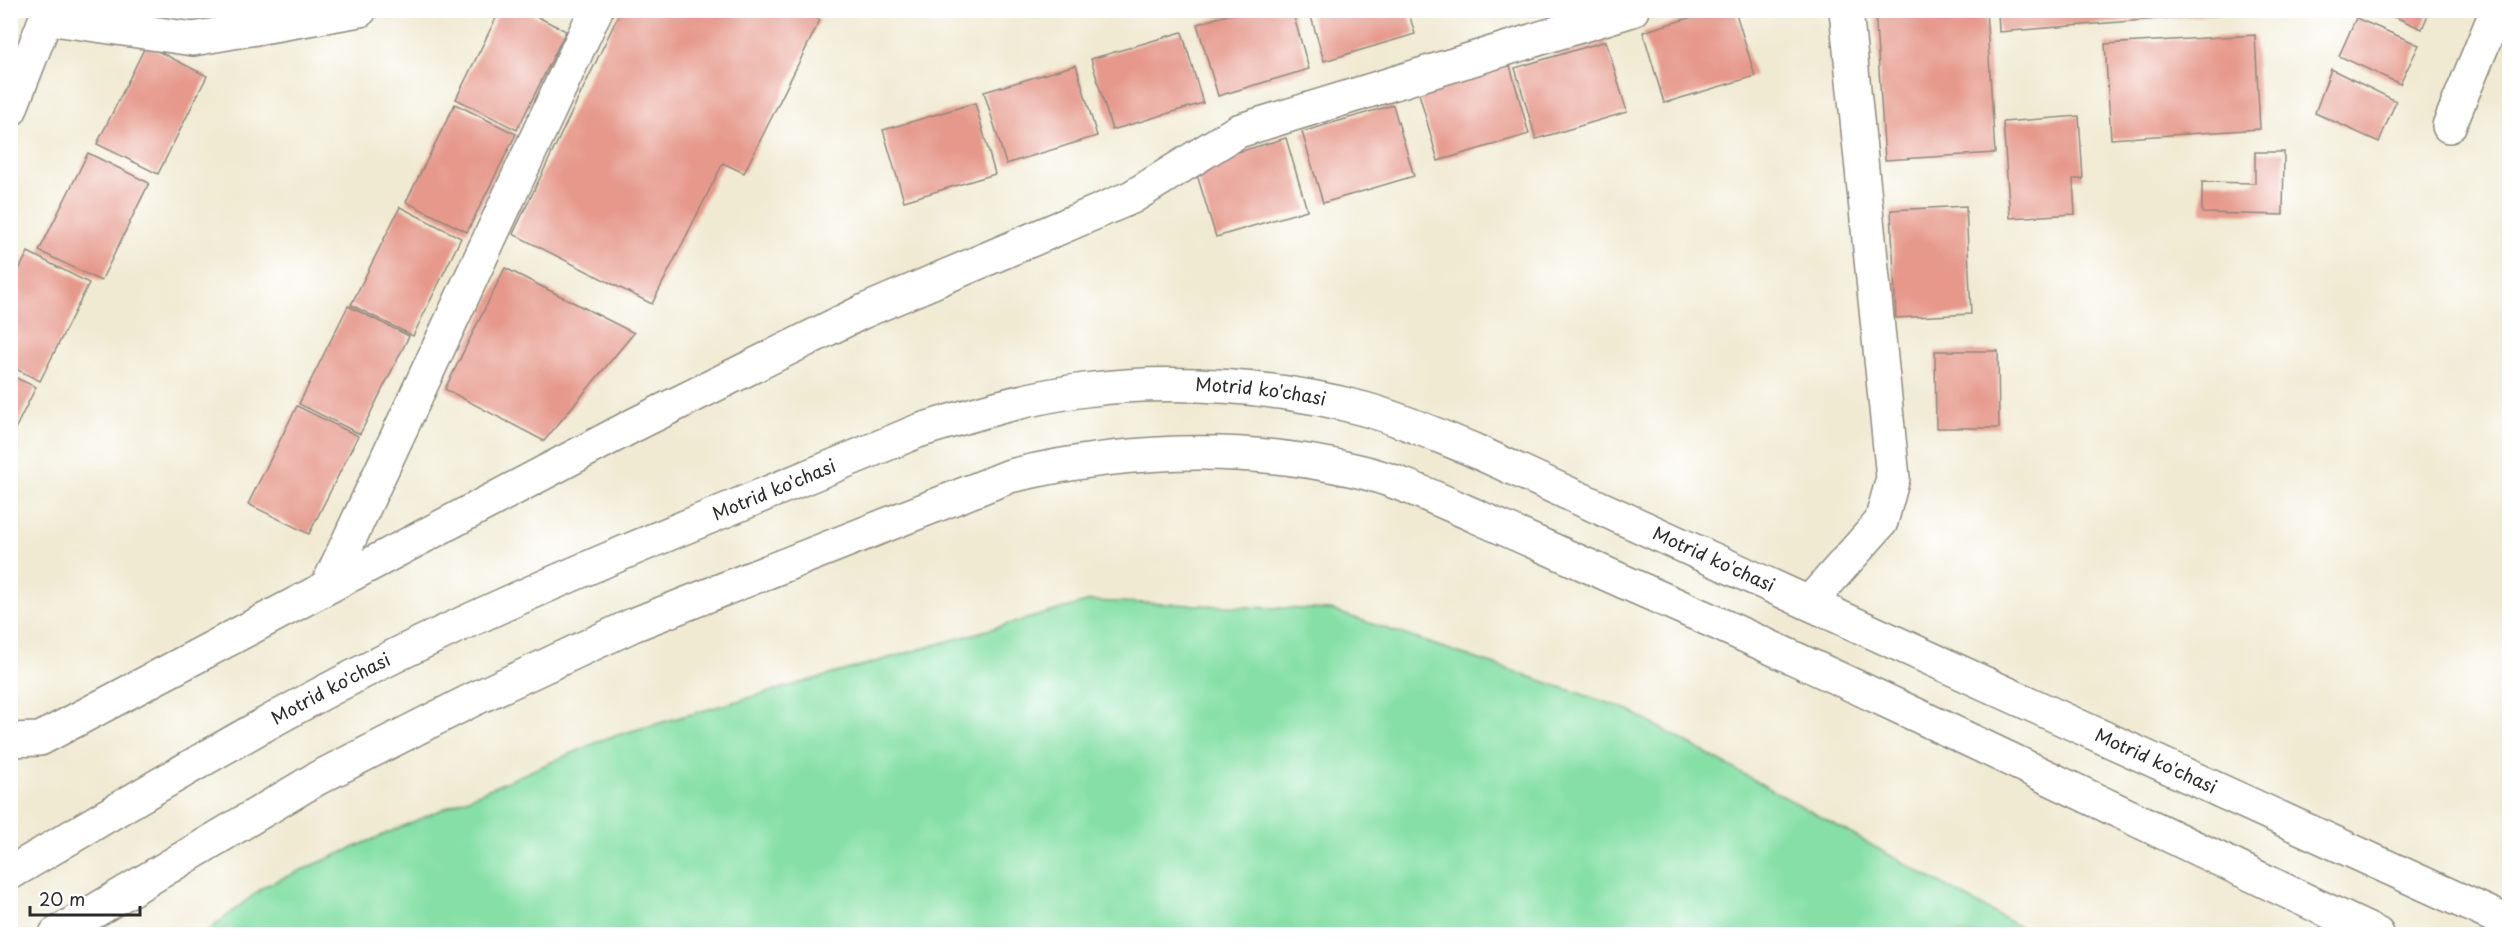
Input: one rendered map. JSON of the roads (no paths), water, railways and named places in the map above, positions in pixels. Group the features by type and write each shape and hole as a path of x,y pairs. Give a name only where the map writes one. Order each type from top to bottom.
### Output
{"main road":[{"path":"10,110 48,14 193,39 360,10"},
{"path":"328,585 596,10"},
{"path":"10,740 40,739 634,425 862,312 1132,196 1238,131 1632,10"},
{"path":"1810,602 1881,522 1893,478 1846,10"},
{"path":"2449,126 2497,10"},
{"name":"Motrid ko'chasi","path":"10,873 265,723 433,638 585,570 918,431 986,410 1087,389 1202,385 1257,388 1314,397 1366,409 1471,449 2510,922"},
{"path":"56,934 316,779 472,700 633,625 1010,476 1107,457 1151,453 1208,452 1309,460 1359,471 1454,507 1737,632 2377,934"}]}
